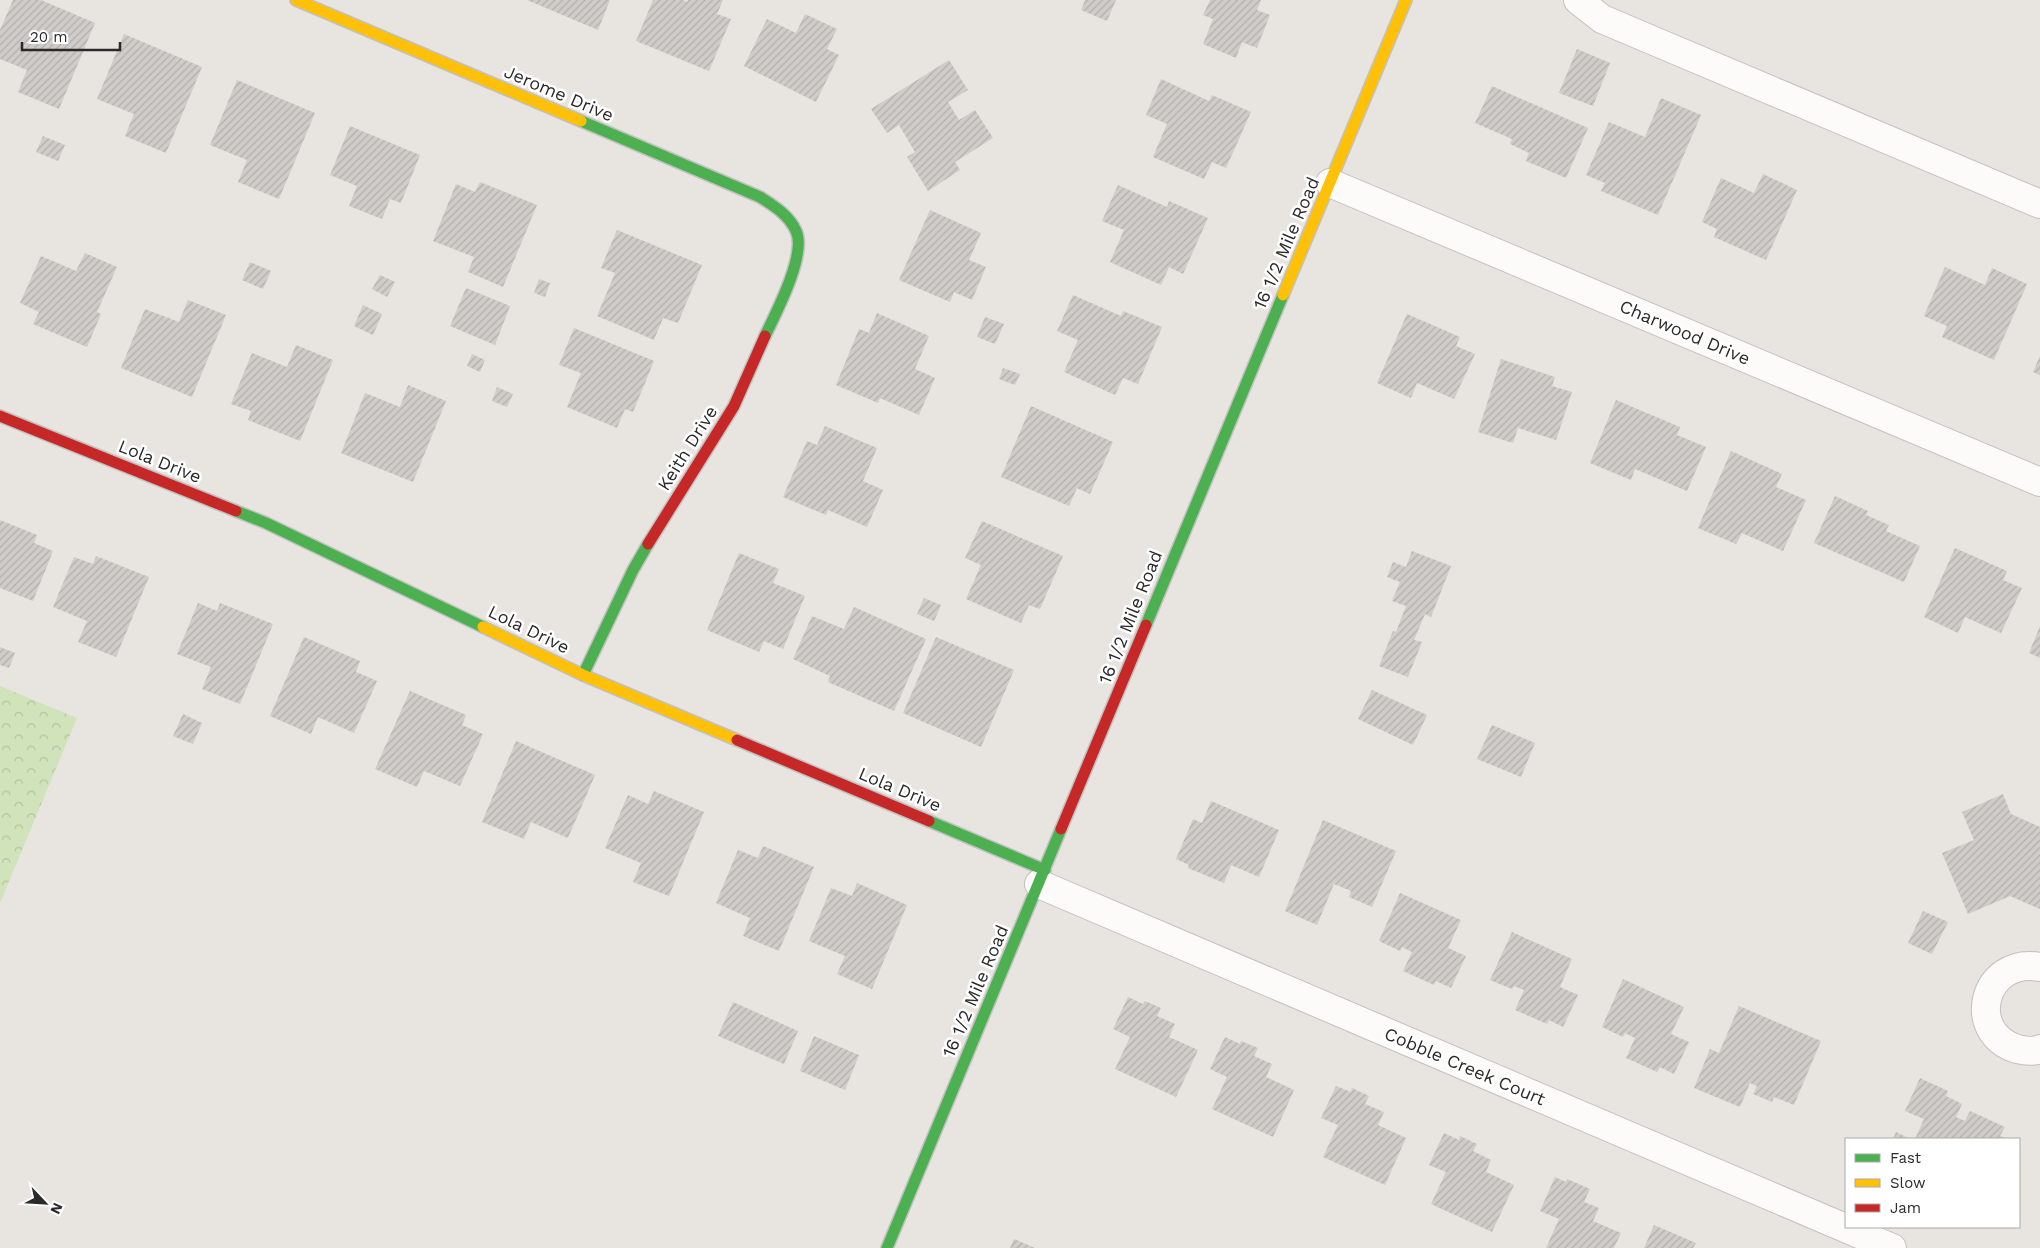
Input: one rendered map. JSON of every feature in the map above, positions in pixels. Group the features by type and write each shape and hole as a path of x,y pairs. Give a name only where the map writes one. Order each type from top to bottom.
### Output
{"street":[{"name":"Jerome Drive","path":"296,0 760,197 785,214 797,232"},
{"name":"16 1/2 Mile Road","path":"886,1248 1406,0"},
{"path":"1578,0 1602,18 2040,204"},
{"name":"Charwood Drive","path":"1330,183 2040,482"},
{"name":"Keith Drive","path":"583,674 633,570 656,528 734,406 790,281 797,254 797,232"},
{"name":"Lola Drive","path":"0,416 266,523 583,674 1042,877"},
{"name":"Cobble Creek Court","path":"1042,877 1845,1227"},
{"path":"2040,967 2028,965 2014,967 2002,974 1992,985 1989,992 1986,1013 1991,1028 1998,1039 2010,1047 2023,1051 2040,1050"},
{"name":"Cobble Creek Court","path":"1846,1228 1892,1248"}],"green space":[{"path":"0,686 77,718 0,903"}],"building":[{"path":"13,0 41,0 95,23 59,109 18,92 27,70 0,59 0,30"},
{"path":"527,0 610,0 598,30"},
{"path":"653,0 683,0 687,2 688,0 723,0 717,14 731,19 709,71 636,41"},
{"path":"1085,0 1116,0 1107,21 1081,10"},
{"path":"1210,0 1261,0 1257,10 1270,15 1257,48 1242,42 1236,58 1203,44 1213,19 1203,15"},
{"path":"805,14 837,29 827,49 839,55 816,102 744,66 767,19 796,33"},
{"path":"124,34 202,67 166,153 125,136 134,114 97,99"},
{"path":"1577,49 1610,63 1593,106 1559,93"},
{"path":"949,60 968,90 948,102 959,120 975,110 993,138 955,162 960,170 928,191 907,157 915,152 899,125 887,133 871,109"},
{"path":"1161,79 1209,101 1212,95 1251,112 1226,168 1212,162 1204,179 1153,157 1167,124 1146,115"},
{"path":"237,80 315,113 279,199 238,182 247,160 210,145"},
{"path":"1492,86 1588,128 1566,178 1526,161 1529,153 1510,144 1512,139 1475,123"},
{"path":"1661,98 1701,115 1658,215 1601,191 1605,183 1586,175 1609,122 1645,137"},
{"path":"350,126 420,155 401,203 390,199 382,219 349,206 357,186 330,175"},
{"path":"43,136 65,145 58,161 36,152"},
{"path":"1763,174 1797,190 1766,260 1714,237 1717,229 1702,222 1721,178 1754,193"},
{"path":"480,182 537,205 503,287 468,272 474,257 433,241 456,184 475,192"},
{"path":"1118,185 1167,207 1169,201 1208,218 1183,274 1169,267 1161,285 1110,262 1124,230 1102,221"},
{"path":"930,210 981,233 969,260 986,267 972,300 954,292 950,302 899,280"},
{"path":"617,230 702,265 678,323 663,318 654,340 597,316 615,273 601,268"},
{"path":"85,253 117,267 97,312 101,314 87,347 33,324 39,312 20,303 41,256 76,271"},
{"path":"250,262 271,271 263,289 242,280"},
{"path":"1945,267 1985,285 1992,268 2027,284 1994,360 1942,337 1947,326 1924,316"},
{"path":"380,275 395,282 387,297 372,289"},
{"path":"539,279 550,283 545,297 534,293"},
{"path":"466,288 510,306 495,345 450,326"},
{"path":"1073,295 1121,316 1123,311 1162,327 1138,384 1123,378 1115,395 1064,372 1078,340 1057,331"},
{"path":"188,300 226,315 192,397 121,368 145,309 179,322"},
{"path":"363,305 382,314 373,335 354,326"},
{"path":"877,313 929,336 915,369 935,378 919,415 880,398 878,403 836,385 859,329 869,333"},
{"path":"1407,314 1460,337 1456,346 1475,354 1454,399 1417,383 1411,398 1377,383"},
{"path":"985,317 1004,324 995,344 977,337"},
{"path":"574,328 654,361 633,412 625,409 617,428 567,407 581,373 559,365"},
{"path":"296,345 333,360 300,441 248,420 251,411 231,404 252,353 287,367"},
{"path":"472,354 485,360 480,372 467,366"},
{"path":"2040,356 2040,375 2033,372"},
{"path":"1501,359 1555,377 1552,386 1572,392 1556,440 1518,428 1513,443 1478,432"},
{"path":"1003,368 1020,374 1015,385 999,379"},
{"path":"408,385 446,401 413,482 341,453 365,393 400,407"},
{"path":"497,387 513,394 507,407 492,401"},
{"path":"1616,400 1680,427 1677,435 1706,447 1687,491 1635,469 1631,480 1590,463"},
{"path":"1031,406 1113,442 1090,494 1077,488 1069,506 1001,477"},
{"path":"825,426 877,448 863,481 883,490 867,527 828,510 826,515 783,497 807,441 817,445"},
{"path":"1731,451 1782,474 1776,487 1806,500 1783,551 1742,533 1736,544 1698,528"},
{"path":"1835,496 1868,511 1866,515 1889,525 1886,531 1920,546 1904,582 1814,543"},
{"path":"0,520 37,535 34,543 53,551 33,601 0,588"},
{"path":"982,521 1063,556 1040,609 1029,605 1021,623 966,599 981,565 965,558"},
{"path":"1955,548 2007,571 2003,580 2022,588 2001,633 1965,617 1958,633 1924,617"},
{"path":"1412,551 1451,566 1431,617 1425,614 1414,640 1422,642 1408,677 1379,666 1393,631 1396,632 1406,606 1392,601 1400,582 1387,577 1393,562 1406,567"},
{"path":"739,553 779,569 773,583 805,596 783,649 764,641 759,652 707,630"},
{"path":"96,556 149,577 116,657 78,642 87,621 53,607 74,557 93,564"},
{"path":"924,598 941,605 934,621 917,614"},
{"path":"198,603 217,611 220,603 273,624 240,704 202,689 211,667 177,654"},
{"path":"854,607 926,639 894,711 828,682 830,676 793,659 812,616 844,629"},
{"path":"2040,626 2040,658 2029,653"},
{"path":"304,637 360,661 356,672 377,681 354,733 318,717 311,734 270,716"},
{"path":"936,637 1014,670 981,747 903,713"},
{"path":"0,647 15,653 9,668 0,665"},
{"path":"1372,690 1427,715 1413,745 1358,719"},
{"path":"410,691 466,715 462,725 483,734 460,786 424,771 417,787 375,769"},
{"path":"183,714 202,723 193,744 173,736"},
{"path":"1492,725 1535,743 1521,777 1477,759"},
{"path":"516,741 595,775 568,838 531,822 524,839 482,822"},
{"path":"654,791 704,812 669,896 633,882 641,863 605,848 628,795 648,804"},
{"path":"2003,794 2011,814 2040,827 2040,909 2010,896 1968,914 1942,853 1974,840 1962,812"},
{"path":"1211,801 1279,830 1259,877 1231,865 1224,883 1188,868 1189,865 1176,859 1193,819 1202,823"},
{"path":"1323,820 1396,851 1372,907 1349,897 1351,891 1334,884 1317,925 1285,911"},
{"path":"763,846 814,867 779,951 743,936 750,918 716,903 738,850 758,858"},
{"path":"857,883 907,905 872,989 837,974 845,956 809,941 831,888 852,896"},
{"path":"1400,893 1461,920 1448,948 1466,956 1451,988 1436,981 1434,985 1403,971 1412,952 1402,947 1400,951 1379,941"},
{"path":"1923,911 1948,922 1932,954 1908,943"},
{"path":"1512,932 1572,959 1560,987 1578,995 1563,1027 1549,1020 1547,1024 1515,1010 1524,990 1514,986 1512,989 1490,980"},
{"path":"1623,979 1684,1007 1671,1034 1689,1042 1674,1074 1660,1067 1657,1072 1626,1058 1635,1038 1625,1033 1623,1037 1602,1027"},
{"path":"1128,997 1143,1004 1145,1001 1161,1008 1157,1016 1175,1024 1169,1037 1198,1050 1176,1097 1115,1069 1130,1037 1113,1029"},
{"path":"733,1002 798,1031 784,1064 718,1036"},
{"path":"1739,1006 1821,1041 1794,1105 1774,1097 1772,1102 1753,1094 1757,1086 1750,1083 1740,1107 1694,1088 1710,1049 1719,1053"},
{"path":"814,1036 859,1055 845,1090 800,1071"},
{"path":"1225,1037 1240,1044 1241,1041 1258,1048 1254,1056 1272,1064 1266,1077 1294,1090 1273,1137 1212,1109 1227,1077 1210,1069"},
{"path":"1920,1078 1948,1091 1946,1096 1962,1104 1956,1117 1965,1121 1970,1111 2005,1127 2000,1136 2005,1138 1915,1138 1924,1119 1905,1111"},
{"path":"1336,1086 1351,1092 1352,1088 1369,1096 1365,1104 1384,1112 1378,1125 1406,1138 1385,1185 1323,1157 1338,1125 1321,1118"},
{"path":"1896,1132 1908,1138 1893,1138"},
{"path":"1444,1133 1459,1140 1460,1136 1477,1144 1473,1151 1491,1160 1486,1172 1514,1185 1492,1232 1431,1204 1446,1172 1429,1165"},
{"path":"1555,1177 1566,1182 1567,1179 1590,1189 1584,1202 1599,1208 1593,1221 1621,1233 1614,1248 1546,1248 1559,1219 1540,1211"},
{"path":"1654,1225 1696,1243 1693,1248 1644,1248"},
{"path":"1014,1239 1035,1248 1010,1248"}],"traffic: fast":[{"path":"581,121 760,197 781,211 789,220 796,231 798,241 797,254 789,284 765,336"},
{"path":"1146,625 1283,295"},
{"path":"236,511 266,523 483,627"},
{"path":"583,675 633,570 648,544"},
{"path":"929,821 1045,870"},
{"path":"887,1248 1061,829"}],"traffic: slow":[{"path":"296,0 581,121"},
{"path":"1283,295 1406,0"},
{"path":"483,627 583,675 737,740"}],"traffic: jam":[{"path":"648,544 734,406 765,336"},
{"path":"0,416 236,511"},
{"path":"1061,829 1146,625"},
{"path":"737,740 929,821"}]}
